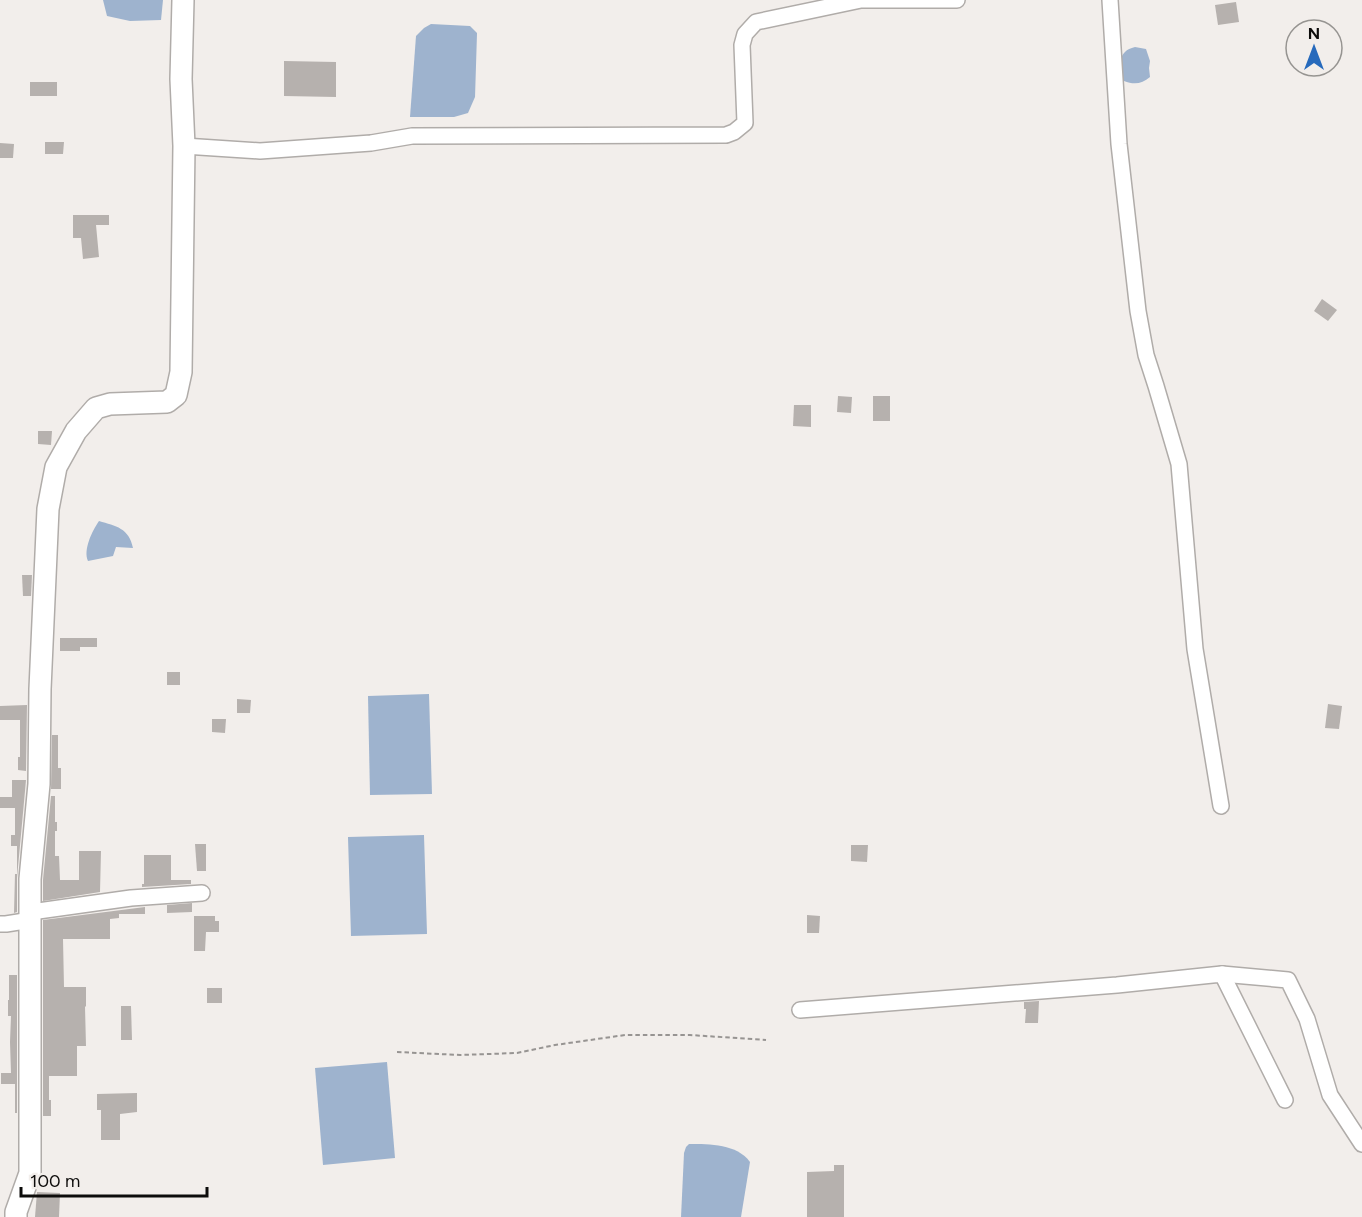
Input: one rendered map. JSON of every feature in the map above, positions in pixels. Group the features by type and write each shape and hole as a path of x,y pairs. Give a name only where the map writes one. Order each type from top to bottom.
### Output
{"main road":[{"path":"16,1217 30,1173 30,879 39,784 40,689 48,509 56,467 76,430 96,408 110,404 167,402 176,395 181,372 183,0"}],"street":[{"path":"184,146 260,151 371,143 412,136 726,135 745,123 741,45 745,34 756,22 861,0 957,0"},
{"path":"1110,0 1119,144 1138,311 1146,355 1179,464 1195,649 1221,806"},
{"path":"0,924 30,916 131,898 202,893"},
{"path":"800,1010 1117,985 1222,974 1288,980 1306,1019 1330,1095 1362,1144"},
{"path":"1222,974 1285,1100"}],"path":[{"path":"397,1052 460,1055 517,1053 625,1035 690,1035 766,1040"}],"water":[{"path":"103,0 163,0 161,20 130,21 107,16"},
{"path":"431,24 470,26 477,33 475,97 468,113 454,117 410,117 416,36"},
{"path":"1135,47 1146,49 1150,61 1150,77 1135,83 1124,81 1121,60 1125,52"},
{"path":"99,521 116,526 125,532 133,548 116,547 113,556 88,561 87,546"},
{"path":"429,694 432,794 370,795 368,696"},
{"path":"424,835 427,934 351,936 348,837"},
{"path":"387,1062 395,1158 323,1165 315,1068"},
{"path":"689,1144 731,1148 745,1156 750,1162 741,1217 681,1217 684,1153"}],"building":[{"path":"1236,2 1239,22 1218,25 1215,5"},
{"path":"284,61 336,62 336,97 284,96"},
{"path":"30,82 57,82 57,96 30,96"},
{"path":"45,142 64,142 63,154 45,154"},
{"path":"0,143 14,144 13,158 0,158"},
{"path":"73,215 109,215 109,225 96,225 99,257 83,259 81,238 73,238"},
{"path":"1322,299 1337,310 1328,321 1314,311"},
{"path":"838,396 852,397 851,413 837,412"},
{"path":"873,396 890,396 890,421 873,421"},
{"path":"794,405 811,405 811,427 793,426"},
{"path":"38,431 52,431 51,445 38,444"},
{"path":"22,575 32,575 31,596 23,596"},
{"path":"60,638 97,638 97,647 80,647 80,651 60,651"},
{"path":"167,672 180,672 180,685 167,685"},
{"path":"237,699 251,700 250,713 237,713"},
{"path":"1328,704 1342,706 1339,729 1325,728"},
{"path":"27,705 26,771 18,770 20,720 0,720 0,706"},
{"path":"212,719 226,719 225,733 212,732"},
{"path":"52,735 58,735 58,768 61,768 61,789 51,789"},
{"path":"12,780 26,780 17,878 17,912 14,913 17,846 11,846 11,835 15,835 15,808 0,808 0,797 12,797"},
{"path":"51,796 55,796 57,831 55,831 55,856 59,856 60,880 79,880 79,851 101,851 100,892 43,901"},
{"path":"195,844 206,844 206,871 197,871"},
{"path":"851,845 868,845 867,862 851,861"},
{"path":"144,855 171,855 171,880 191,880 191,884 142,887 144,884"},
{"path":"192,903 192,912 167,913 167,905"},
{"path":"145,907 145,914 119,914 119,918 110,919 110,939 63,939 64,987 86,987 86,1046 77,1046 77,1076 49,1076 51,1116 43,1116 43,920"},
{"path":"807,915 820,916 819,933 807,933"},
{"path":"194,916 215,916 215,921 219,921 219,932 206,932 205,951 194,951"},
{"path":"9,975 17,975 17,1113 15,1113 15,1084 1,1084 1,1073 11,1073 11,1016 8,1016"},
{"path":"207,988 222,988 222,1003 207,1003"},
{"path":"1039,1001 1038,1023 1025,1023 1024,1002"},
{"path":"121,1006 131,1006 132,1040 121,1040"},
{"path":"137,1093 137,1112 120,1114 120,1140 101,1140 101,1110 97,1110 97,1094"},
{"path":"834,1165 844,1165 844,1217 807,1217 807,1172 834,1171"},
{"path":"37,1192 60,1193 59,1217 35,1217"}]}
